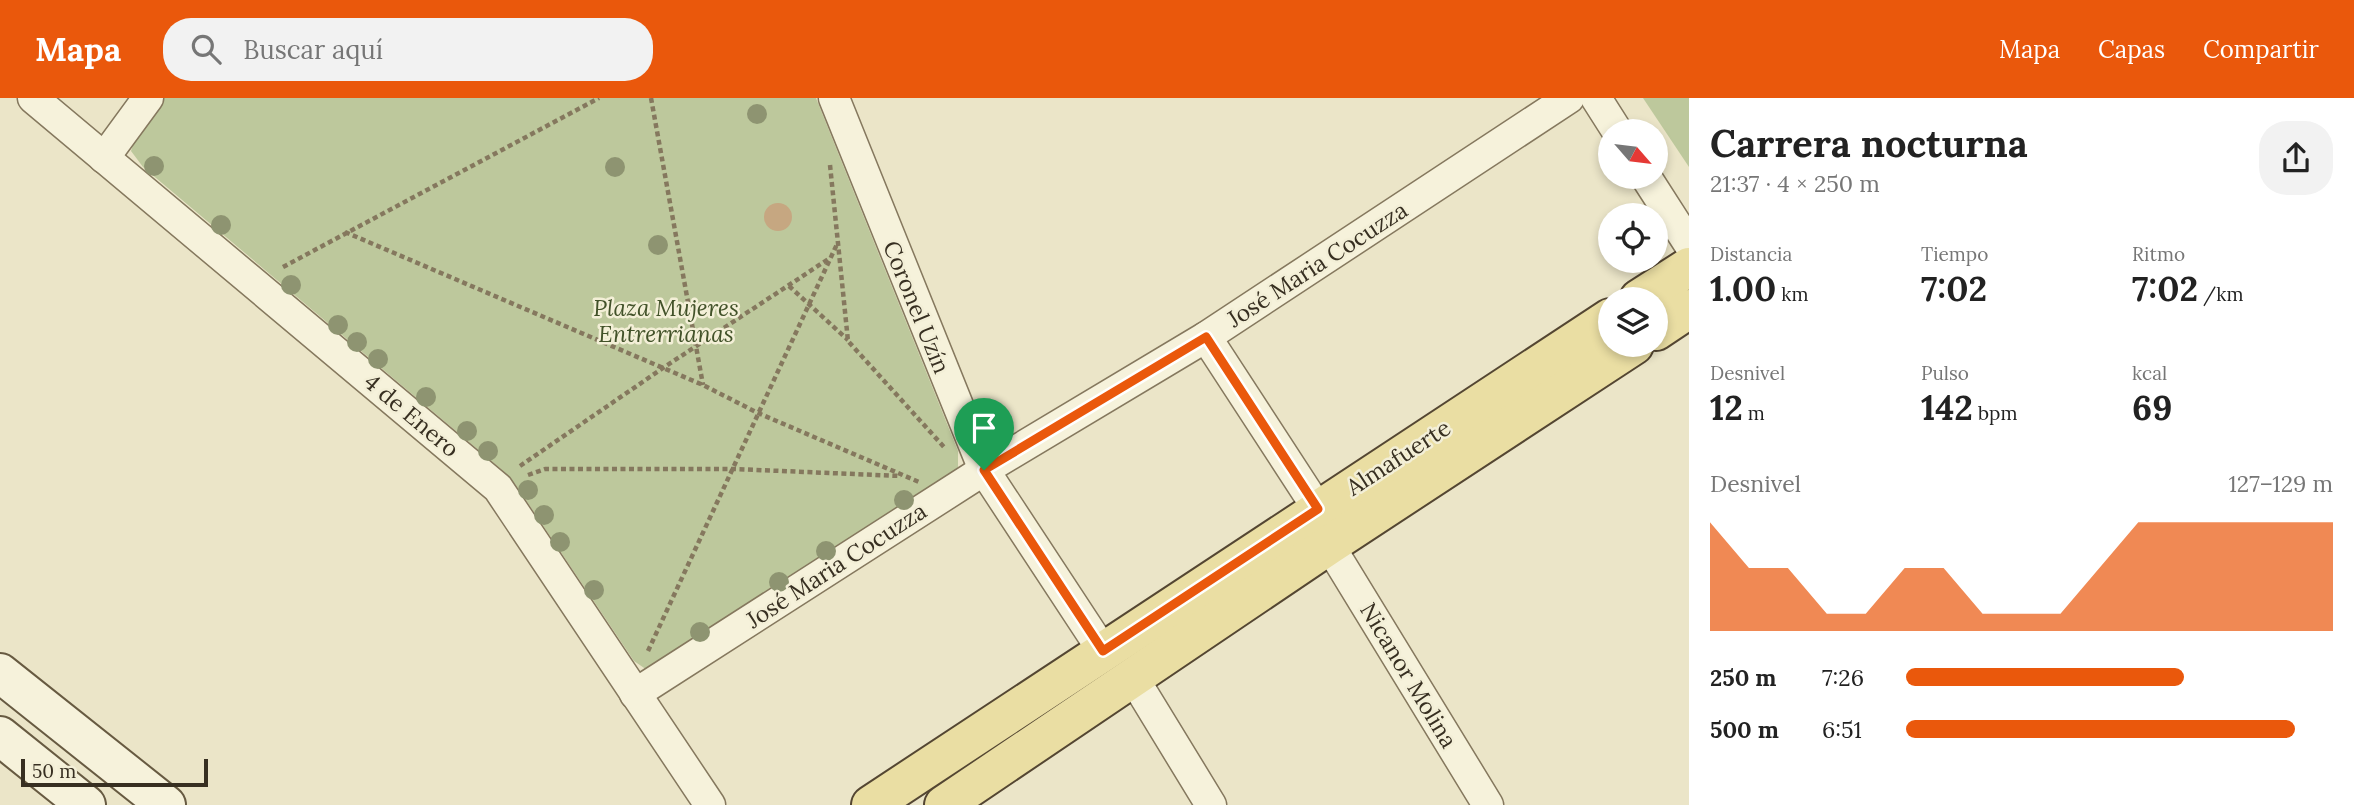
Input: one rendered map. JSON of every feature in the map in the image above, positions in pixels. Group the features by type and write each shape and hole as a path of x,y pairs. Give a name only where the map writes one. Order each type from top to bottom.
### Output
{"main road":[{"path":"1658,287 1689,267"},
{"path":"1668,323 1689,309"},
{"name":"Almafuerte","path":"871,805 1598,326"},
{"name":"Almafuerte","path":"944,805 1329,545 1616,357"}],"street":[{"name":"4 de Enero","path":"33,98 498,488 710,805"},
{"path":"104,158 148,98"},
{"name":"Coronel Uzín","path":"834,98 984,470 1103,651"},
{"name":"José Maria Cocuzza","path":"635,694 984,470 1206,337 1569,98"},
{"path":"1597,98 1610,119"},
{"path":"1654,189 1689,244"},
{"path":"1206,337 1318,509"},
{"name":"Nicanor Molina","path":"1329,545 1488,805"},
{"path":"0,673 166,805"},
{"path":"1134,679 1211,805"},
{"path":"0,736 86,805"}],"path":[{"path":"283,267 599,98"},
{"path":"651,98 704,385"},
{"path":"829,164 848,341"},
{"path":"345,232 704,385 758,413 921,483"},
{"path":"648,651 838,242"},
{"path":"520,466 831,257"},
{"path":"789,286 848,341 945,448"},
{"path":"528,475 545,470 734,469 906,477"}],"green space":[{"name":"Plaza Mujeres Entrerrianas","path":"162,98 816,98 958,451 958,467 945,481 647,670 634,661 515,484 501,469 143,167 131,151 138,130"},
{"path":"1643,98 1689,98 1689,167 1668,136 1668,119 1657,119"}],"building":[{"path":"778,203 788,207 792,217 788,227 778,231 768,227 764,217 768,207"}],"route":[{"path":"1206,337 1318,509 1103,651 984,470 1206,337"}]}
